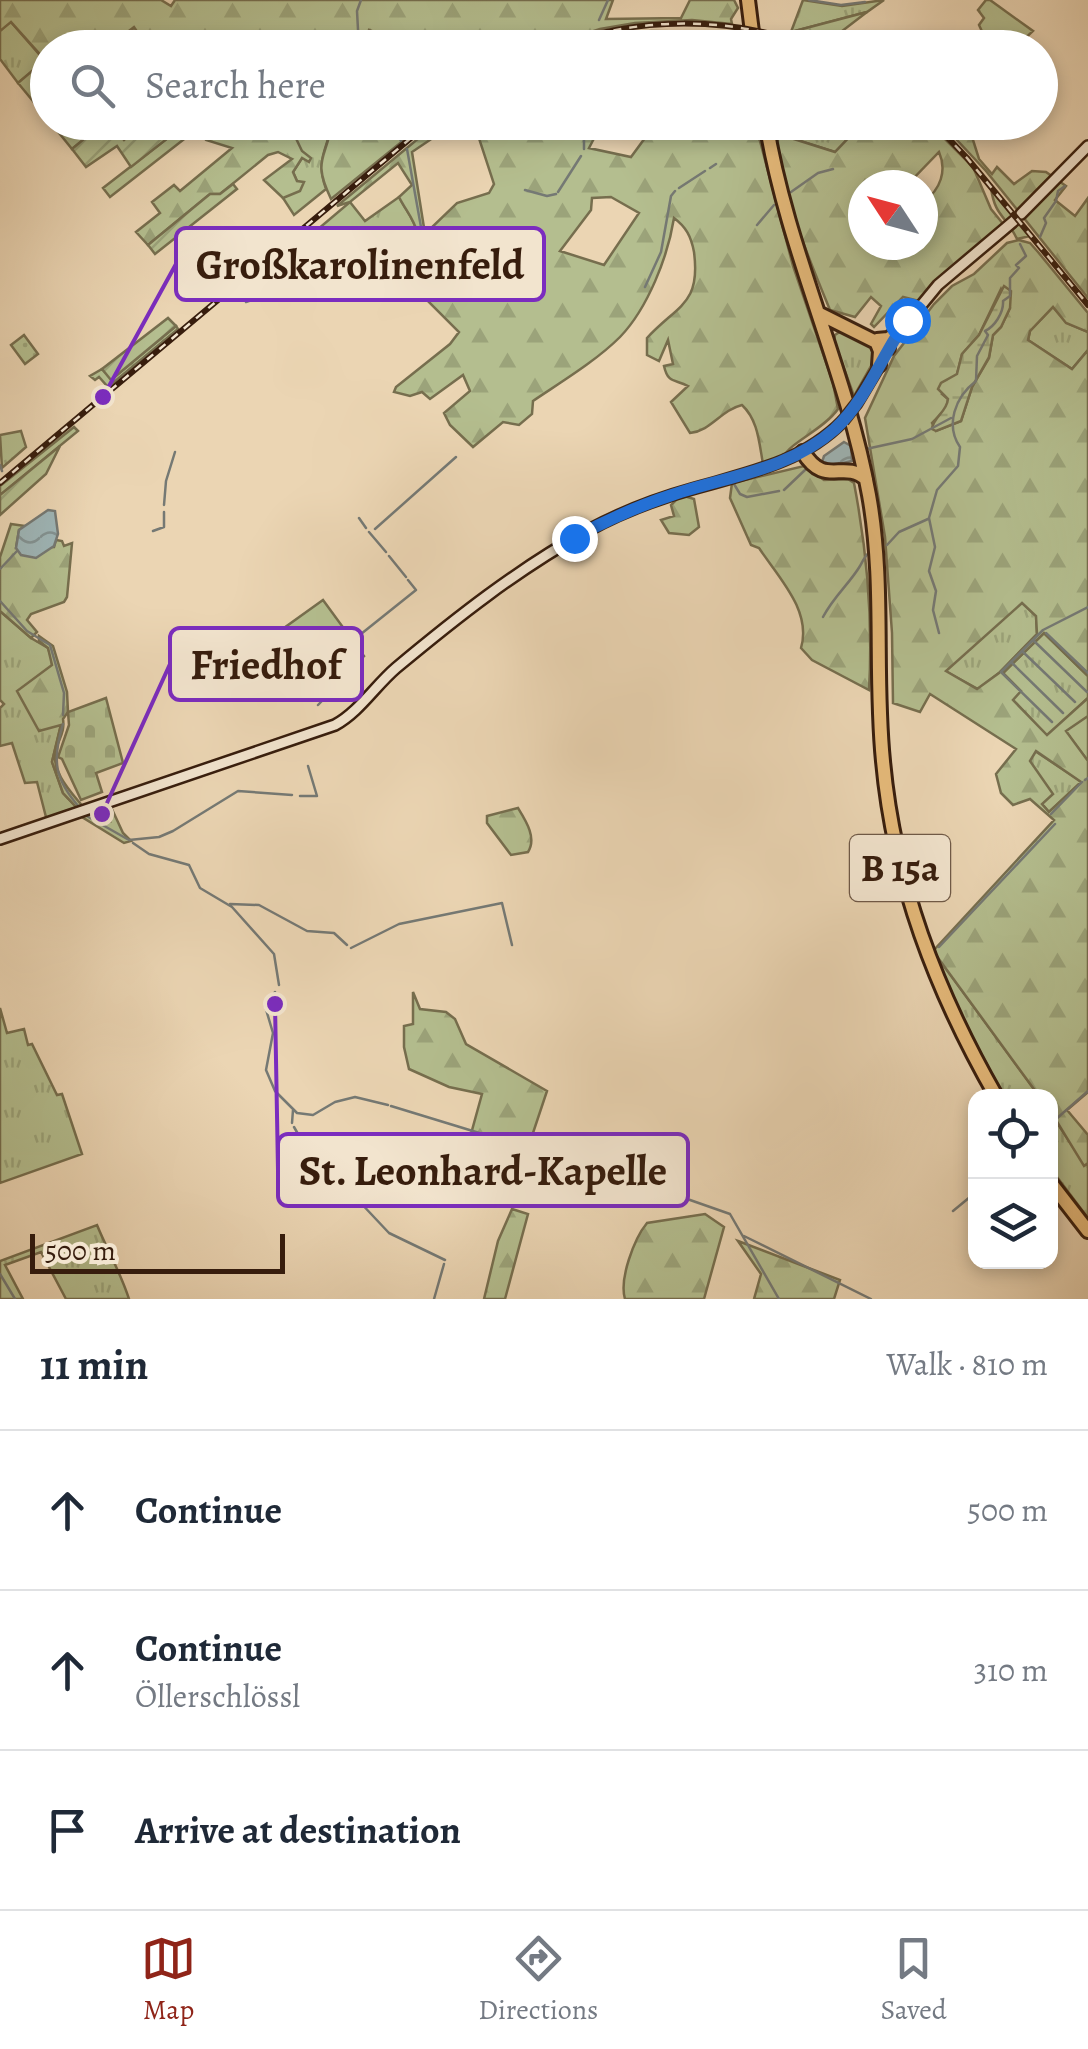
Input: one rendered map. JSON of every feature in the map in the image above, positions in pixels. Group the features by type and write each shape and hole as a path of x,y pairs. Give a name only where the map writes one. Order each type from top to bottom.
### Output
{"highway":[{"path":"748,0 752,30"},
{"name":"B 15a","path":"770,140 786,212 846,394 866,478 878,581 882,759 897,856 937,982 992,1089"},
{"path":"818,311 888,348"},
{"path":"830,346 836,330 848,326"},
{"path":"874,339 883,340 899,332"},
{"path":"874,339 880,351 880,365"},
{"path":"803,452 811,465 824,472 852,471 866,478"},
{"path":"852,471 862,459"},
{"path":"1058,1192 1088,1231"}],"street":[{"path":"0,840 334,725 457,618 517,574 611,520 672,495 783,462 803,452 842,421 899,332 938,285 1015,220 1088,146"}],"green space":[{"path":"0,0 161,0 171,6 175,0 613,0 606,19 681,18 690,0 734,0 738,8 732,24 692,20 597,30 134,27 30,30 30,43 11,22 0,31"},
{"path":"803,0 842,6 884,0 867,12 792,30"},
{"path":"990,0 1032,30 981,30 979,25 984,18 978,10"},
{"path":"867,12 843,30 799,30"},
{"path":"10,21 30,44 30,73 18,83 0,59 0,31"},
{"path":"30,73 30,98 18,83"},
{"path":"65,140 84,140 72,149"},
{"path":"83,140 165,140 131,167 117,146 86,167 72,149"},
{"path":"165,140 183,140 110,197 103,188"},
{"path":"206,140 297,140 311,158 309,162 302,158 293,172 297,181 304,182 300,191 283,198 264,180 292,159 278,152 268,155 220,194 210,194 148,245 136,232 160,213 152,202 174,185 180,191 232,148"},
{"path":"295,140 328,140 322,162 326,189 294,215 283,198 294,192 297,181 293,172 302,158"},
{"path":"327,140 404,140 331,199 322,175"},
{"path":"417,140 430,140 412,152 425,234 457,203 489,193 494,184 480,140 593,140 589,148 631,157 644,140 760,141 793,266 833,383 838,409 784,456 763,464 755,424 742,405 690,433 671,402 688,386 666,372 664,366 673,364 668,340 659,361 647,355 647,338 684,302 694,283 691,241 674,218 655,281 630,325 600,354 533,401 532,414 519,425 503,422 473,447 450,425 444,413 470,391 463,375 430,399 422,392 410,396 394,392 459,332 423,296 416,297 384,259 418,234 399,197 412,185 398,163 350,202 337,206","holes":["611,197 639,213 604,265 560,251 591,210 592,198"]},
{"path":"778,140 797,140 835,152 847,140 946,140 973,167 991,209 1004,225 919,301 903,297 874,327 871,324 881,306 871,297 855,317 830,310 782,175"},
{"path":"797,140 847,140 835,152"},
{"path":"957,140 973,140 979,159 992,174 997,167 1014,184 1032,171 1046,172 1066,186 1055,200 1075,216 1088,198 1088,298"},
{"path":"233,184 237,189 155,254 148,245 210,194 220,194"},
{"path":"991,188 1030,236 1017,239 998,211"},
{"path":"399,197 418,234 384,259 315,281 307,270 299,273 285,257 350,202 365,221"},
{"path":"1007,243 1030,243 1088,313 1088,332 1066,323 1053,307 1030,331 1028,340 1072,369 1088,350 1088,676 1044,633 1003,673 1021,691 1013,700 1047,735 1088,698 1088,716 1066,731 1088,761 1088,1092 1067,1110 1088,1135 1088,1163 1084,1166 1058,1123 1058,1089 1034,1089 933,951 1054,820 1030,799 1013,805 1001,793 996,774 1016,749 930,694 920,712 893,703 885,537 865,418 894,356 934,304 952,286 974,274","holes":["1001,289 1010,308 993,335 989,358 972,387 961,421 936,431 932,423 947,408 948,399 942,394 957,374 962,354 979,335","1022,603 1036,616 1037,634 999,673 977,689 946,671","1036,751 1081,782 1049,812 1042,804 1053,794 1030,761"]},
{"path":"1004,286 1011,291 1010,308 993,335 989,357 972,387 961,421 936,431 933,425 948,399 938,389 957,374 962,354 979,335"},
{"path":"1053,307 1067,323 1088,332 1088,350 1072,369 1028,340 1030,331"},
{"path":"168,318 176,326 111,380 102,369"},
{"path":"176,326 178,329 108,387 99,377 95,380 90,376 102,369 112,379"},
{"path":"844,329 874,345 876,357 854,396 834,341 835,335"},
{"path":"24,335 38,354 25,364 11,345"},
{"path":"74,427 78,431 0,495 0,486"},
{"path":"21,431 26,447 2,468 0,435"},
{"path":"60,446 46,474 0,515 0,495"},
{"path":"804,466 824,480 848,479 854,483 868,586 869,690 812,660 801,648 803,634 798,608 759,548 751,545 730,498 732,483"},
{"path":"681,495 694,499 699,527 689,535 669,533 661,520 674,516 671,505"},
{"path":"11,524 25,526 19,530 16,548 54,547 56,540 64,546 72,543 67,597 64,602 31,614 27,620 37,632 31,638 0,611 0,557"},
{"path":"323,600 364,656 350,670 354,677 341,690 331,688 316,699 260,670 275,649 270,638"},
{"path":"1022,602 1036,616 1037,634 999,673 978,689 945,671"},
{"path":"0,611 48,648 51,657 61,724 52,762 63,793 79,810 47,821 37,782 25,783 12,743 0,746 0,708 4,704 0,700"},
{"path":"1044,633 1088,676 1088,698 1047,736 1013,700 1003,673"},
{"path":"39,636 53,646 67,692 68,712 55,758 64,782 84,808 79,810 63,793 52,762 61,725 39,731 17,691 52,665 48,648"},
{"path":"106,698 123,763 96,773 102,792 81,800 58,757 69,725 68,712"},
{"path":"1088,716 1088,761 1065,731"},
{"path":"1035,751 1082,782 1049,812 1042,804 1029,761"},
{"path":"111,807 131,841 124,843 82,817 88,812 110,821"},
{"path":"518,808 531,841 528,852 511,855 487,823 487,816"},
{"path":"933,951 1034,1089 1000,1089 960,1015"},
{"path":"413,992 420,1009 446,1012 455,1019 466,1044 547,1091 527,1151 471,1134 482,1094 449,1087 409,1069 404,1026 413,1024"},
{"path":"0,1008 7,1033 24,1029 28,1045 32,1044 57,1095 62,1094 82,1154 0,1183"},
{"path":"1058,1124 1085,1165 1088,1163 1088,1218 1058,1178"},
{"path":"512,1209 528,1214 505,1299 484,1299 498,1241"},
{"path":"705,1214 724,1227 704,1299 625,1299 629,1260 647,1223"},
{"path":"97,1225 129,1299 66,1299 41,1252 5,1265 23,1299 0,1299 0,1261"},
{"path":"738,1241 840,1280 834,1299 754,1299 761,1274"}],"water":[{"path":"844,442 851,446 852,461 835,465 822,462 824,456"},
{"path":"48,510 55,511 58,534 54,546 36,558 21,555 16,548 19,530"}],"waterway":[{"path":"358,30 361,0"},
{"path":"599,20 608,0"},
{"path":"809,0 841,5 865,2"},
{"path":"584,140 584,149"},
{"path":"407,149 421,227"},
{"path":"558,192 581,156"},
{"path":"710,168 716,164"},
{"path":"791,192 818,173 833,169"},
{"path":"679,188 705,171"},
{"path":"1040,237 1044,218 1058,191 1065,186"},
{"path":"525,190 547,196 556,194"},
{"path":"645,287 661,252 675,191"},
{"path":"757,225 774,205"},
{"path":"425,238 434,255"},
{"path":"939,633 933,610 936,591 929,571 935,547 929,518 937,490 958,466 960,447 953,430 954,412 976,381 977,356 988,335 985,331 1000,315 1003,301 1010,296 1010,278 1026,256 1020,244"},
{"path":"246,302 374,261"},
{"path":"866,449 912,439 951,418"},
{"path":"164,505 175,452"},
{"path":"375,529 456,457"},
{"path":"0,465 2,471"},
{"path":"784,490 805,470"},
{"path":"734,484 747,497 779,491"},
{"path":"153,531 164,527 164,512"},
{"path":"359,518 366,528"},
{"path":"887,545 899,532 928,519"},
{"path":"369,532 386,552"},
{"path":"0,569 17,551"},
{"path":"823,617 870,552"},
{"path":"389,556 406,577"},
{"path":"356,638 416,590 408,580"},
{"path":"0,601 27,631 50,645 64,693 63,715"},
{"path":"1052,722 1001,672 1043,630 1088,607"},
{"path":"1046,633 1088,673"},
{"path":"353,641 363,656"},
{"path":"1034,641 1087,692"},
{"path":"1022,651 1075,702"},
{"path":"318,705 362,660"},
{"path":"1011,662 1063,713"},
{"path":"63,724 57,748 58,769 65,788 80,808"},
{"path":"300,796 317,796 308,766"},
{"path":"1051,814 1082,782"},
{"path":"85,815 129,840 159,837 173,831 238,791 292,795"},
{"path":"939,947 1055,824"},
{"path":"133,843 149,854 189,865 200,888 232,907 274,954 279,985"},
{"path":"351,948 399,924 502,903 512,945"},
{"path":"230,904 259,905 307,931 334,933 347,945"},
{"path":"275,992 265,1006 273,1033 266,1070 275,1091 297,1113 313,1115 335,1102 355,1097 388,1105"},
{"path":"1058,1117 1088,1091"},
{"path":"391,1106 522,1146"},
{"path":"292,1123 293,1110"},
{"path":"294,1127 320,1172 357,1199 389,1233 445,1260"},
{"path":"532,1150 647,1185"},
{"path":"653,1187 730,1214 779,1299"},
{"path":"953,1211 968,1199"},
{"path":"744,1236 871,1299"},
{"path":"434,1299 444,1264"},
{"path":"0,1274 15,1299"}],"railway":[{"path":"616,30 684,24 751,30"},
{"path":"0,483 409,140"},
{"path":"950,140 1088,305"}],"place":[{"name":"Großkarolinenfeld","path":"103,397"},
{"name":"Friedhof","path":"102,814"},
{"name":"St. Leonhard-Kapelle","path":"275,1004"}],"route":[{"path":"574,538 653,502 783,462 811,447 835,429 852,409 907,320"}]}
